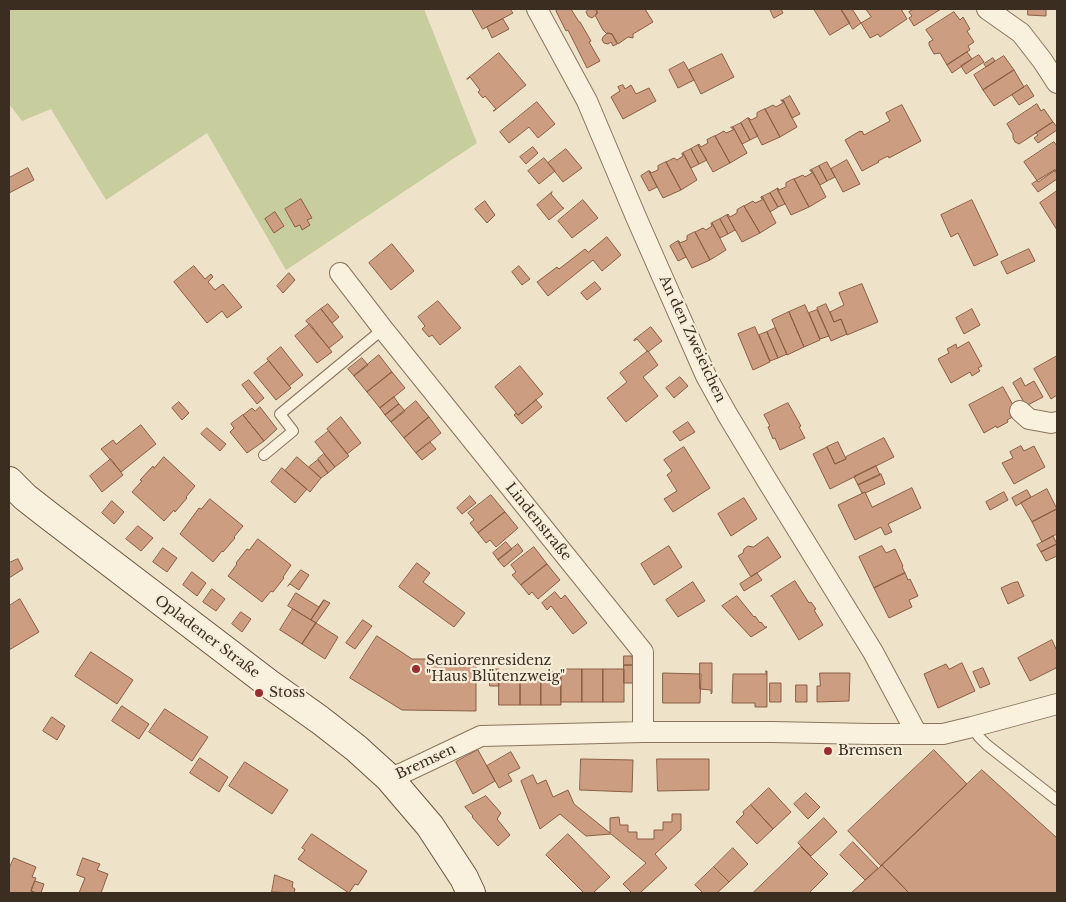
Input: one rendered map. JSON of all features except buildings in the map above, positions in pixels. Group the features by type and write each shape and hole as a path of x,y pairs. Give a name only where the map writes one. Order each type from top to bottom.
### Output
{"main road":[{"name":"Opladener Straße","path":"9,481 25,497 48,515 268,683 320,720 390,778 430,826 464,878 471,893"}],"street":[{"name":"An den Zweieichen","path":"537,9 586,99 706,376 732,422 873,652 917,734"},
{"path":"988,9 1021,33 1057,83"},
{"name":"Lindenstraße","path":"340,273 383,330 643,652 643,732"},
{"path":"1020,411 1029,419 1057,422"},
{"name":"Bremsen","path":"390,778 481,736 643,732 943,734 1057,704"}],"lane":[{"path":"264,455 292,430 280,414 383,330"},
{"path":"972,727 987,745 1057,800"}],"green space":[{"path":"9,9 424,9 477,143 286,270 207,133 106,200 51,109 22,121 9,104"}],"place":[{"name":"Seniorenresidenz \"Haus Blütenzweig\"","path":"416,669"},
{"name":"Stoss","path":"259,693"},
{"name":"Bremsen","path":"828,751"}]}
